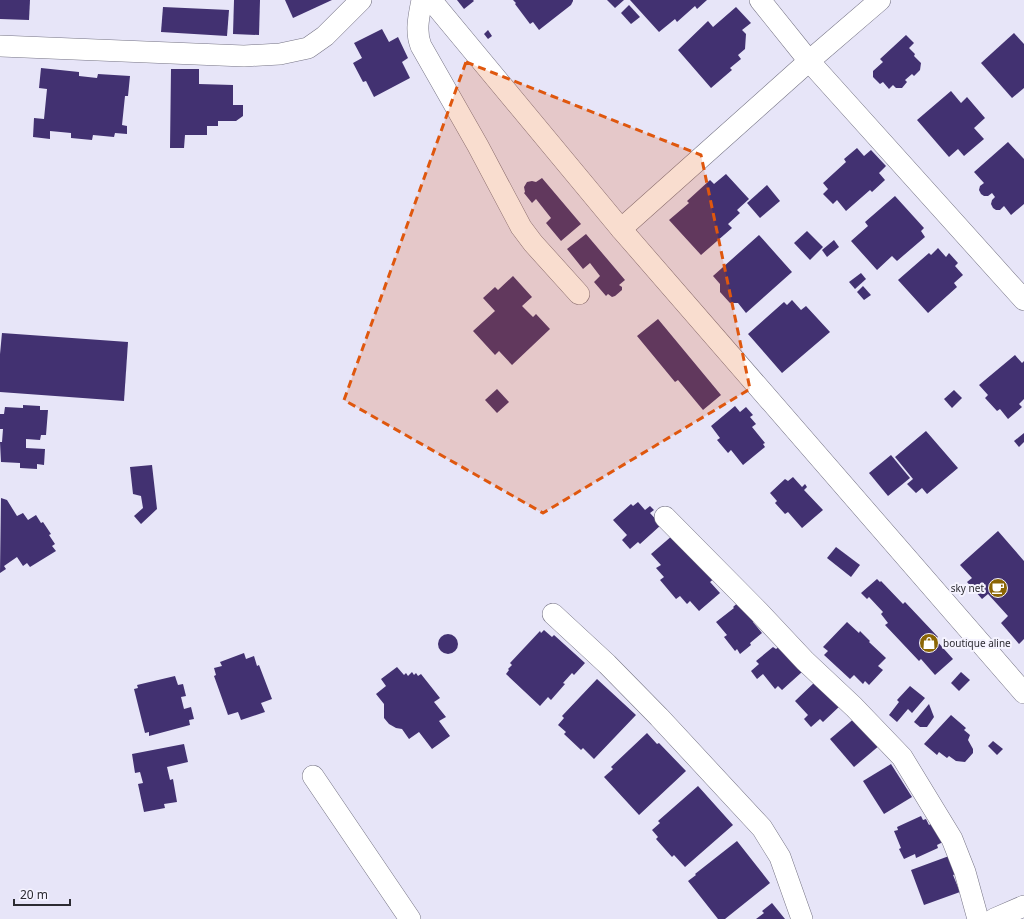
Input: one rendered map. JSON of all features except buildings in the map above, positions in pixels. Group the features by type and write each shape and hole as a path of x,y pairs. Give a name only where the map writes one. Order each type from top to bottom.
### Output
{"street":[{"path":"0,46 244,56 280,54 308,48 330,31 361,0"},
{"path":"422,0 417,31 421,46 478,146 521,227 533,243 579,294"},
{"path":"430,0 621,229 1024,693"},
{"path":"760,0 809,61 1024,300"},
{"path":"621,229 809,61 880,0"},
{"path":"665,517 805,661 854,707 902,757 952,839 965,872 978,919"},
{"path":"553,614 607,664 654,712 762,828 780,857 802,919"},
{"path":"313,776 410,919"},
{"path":"994,919 1024,906"}],"highlighted area":[{"path":"466,62 701,155 750,389 543,513 344,400"}],"place":[{"name":"sky net","path":"998,588"},
{"name":"boutique aline","path":"929,643"}]}
